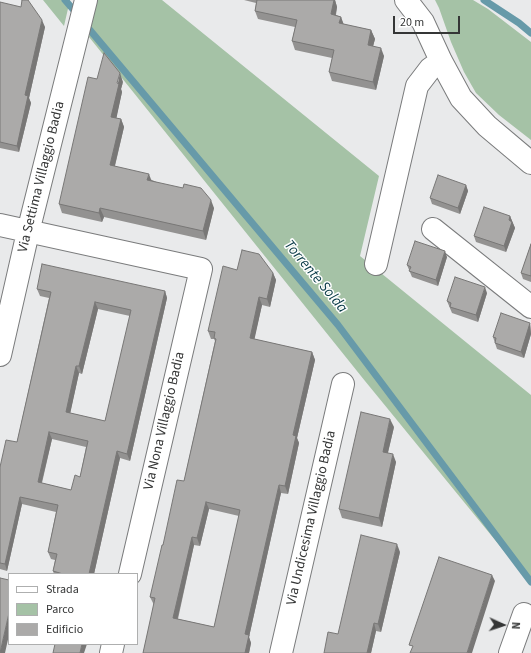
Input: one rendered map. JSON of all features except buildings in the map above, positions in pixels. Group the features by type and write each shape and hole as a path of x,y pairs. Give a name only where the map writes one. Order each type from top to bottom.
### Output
{"street":[{"path":"406,0 424,22 441,60 461,98 487,126 531,163"},
{"name":"Via Settima Villaggio Badia","path":"0,355 28,232 83,15"},
{"path":"376,264 417,86 430,69 441,60"},
{"path":"0,225 28,232"},
{"path":"433,228 531,307"},
{"name":"Via Nona Villaggio Badia","path":"28,232 201,269 130,573"},
{"name":"Via Undicesima Villaggio Badia","path":"281,653 343,384"},
{"path":"510,653 524,614"}],"green space":[{"path":"43,0 70,0 64,26"},
{"path":"97,0 162,0 379,176 360,256 531,395 531,584 365,381 89,37"},
{"path":"435,0 473,0 488,9 531,42 531,140 499,115 476,93 464,72"}],"waterway":[{"name":"Torrente Solda","path":"65,0 78,15"},
{"path":"484,0 519,23 531,33"},
{"name":"Torrente Solda","path":"84,23 338,325 531,582"}]}
